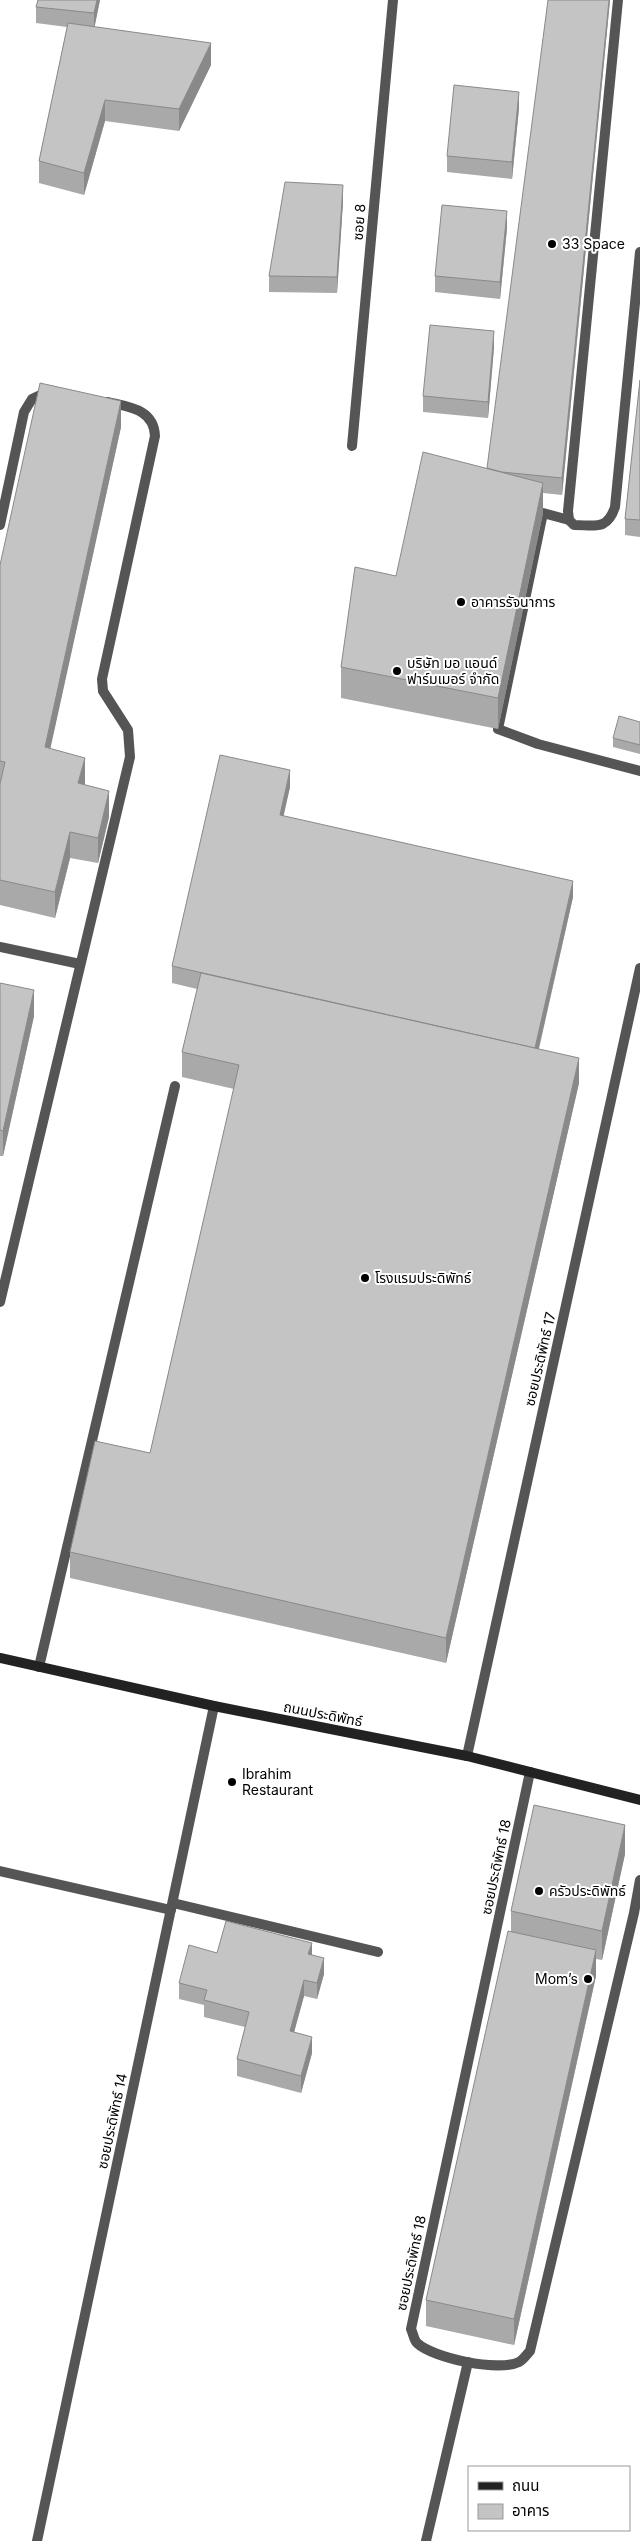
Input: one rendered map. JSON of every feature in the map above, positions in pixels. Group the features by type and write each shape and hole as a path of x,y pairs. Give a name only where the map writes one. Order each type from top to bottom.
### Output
{"main road":[{"name":"ถนนประดิพัทธ์","path":"0,1658 214,1706 467,1756 640,1800"}],"street":[{"name":"ซอย 8","path":"352,446 393,0"},
{"path":"568,520 618,0"},
{"path":"640,252 615,507 608,522 603,525 574,525 568,520 543,514 498,729 538,744 640,771"},
{"path":"0,525 27,404 40,394 58,391"},
{"path":"0,1302 130,758 128,730 103,691 102,679 155,436 151,420 140,410 94,399"},
{"path":"0,947 80,964"},
{"name":"ซอยประดิพัทธ์ 17","path":"467,1756 640,968"},
{"path":"39,1666 174,1086"},
{"name":"ซอยประดิพัทธ์ 14","path":"37,2541 214,1706"},
{"name":"ซอยประดิพัทธ์ 18","path":"530,1772 411,2328 416,2342 434,2354 468,2362 499,2365 519,2362 530,2350 634,1913 640,1880"},
{"path":"0,1871 172,1906 378,1952"},
{"path":"426,2541 468,2362"}],"building":[{"path":"38,0 97,0 94,13 36,7"},
{"name":"33 Space","path":"548,0 609,0 562,478 502,472 487,468"},
{"path":"68,23 211,43 179,109 105,100 84,173 39,161"},
{"path":"454,85 519,92 512,162 447,156"},
{"path":"285,182 343,185 337,277 269,276"},
{"path":"442,205 507,211 500,282 435,276"},
{"path":"430,325 494,331 488,402 423,396"},
{"path":"640,380 640,520 625,519"},
{"path":"40,383 121,401 45,747 85,758 78,783 109,791 98,838 70,832 55,892 0,880 0,784 5,762 0,761 0,565"},
{"name":"อาคารรัจนาการ","path":"423,452 543,483 498,698 341,667 355,567 396,576"},
{"path":"619,716 640,722 640,745 613,738"},
{"path":"220,755 290,770 280,815 573,881 535,1048 172,966"},
{"name":"โรงแรมประดิพัทธ์","path":"201,973 579,1058 446,1638 70,1552 95,1441 150,1453 239,1065 182,1052"},
{"path":"0,983 34,990 3,1131 0,1130"},
{"path":"534,1805 625,1825 602,1931 511,1911"},
{"path":"226,1921 312,1943 308,1954 324,1958 317,1983 304,1980 290,2031 312,2037 301,2076 237,2059 249,2012 204,2000 207,1990 179,1983 189,1945 217,1953"},
{"path":"508,1931 596,1950 514,2319 426,2300"}],"place":[{"name":"33 Space","path":"552,244"},
{"name":"อาคารรัจนาการ","path":"461,602"},
{"name":"บริษัท มอ แอนด์ ฟาร์มเมอร์ จำกัด","path":"397,671"},
{"name":"โรงแรมประดิพัทธ์","path":"365,1278"},
{"name":"Ibrahim Restaurant","path":"232,1782"},
{"name":"ครัวประดิพัทธ์","path":"539,1891"},
{"name":"Mom’s","path":"588,1979"}]}
